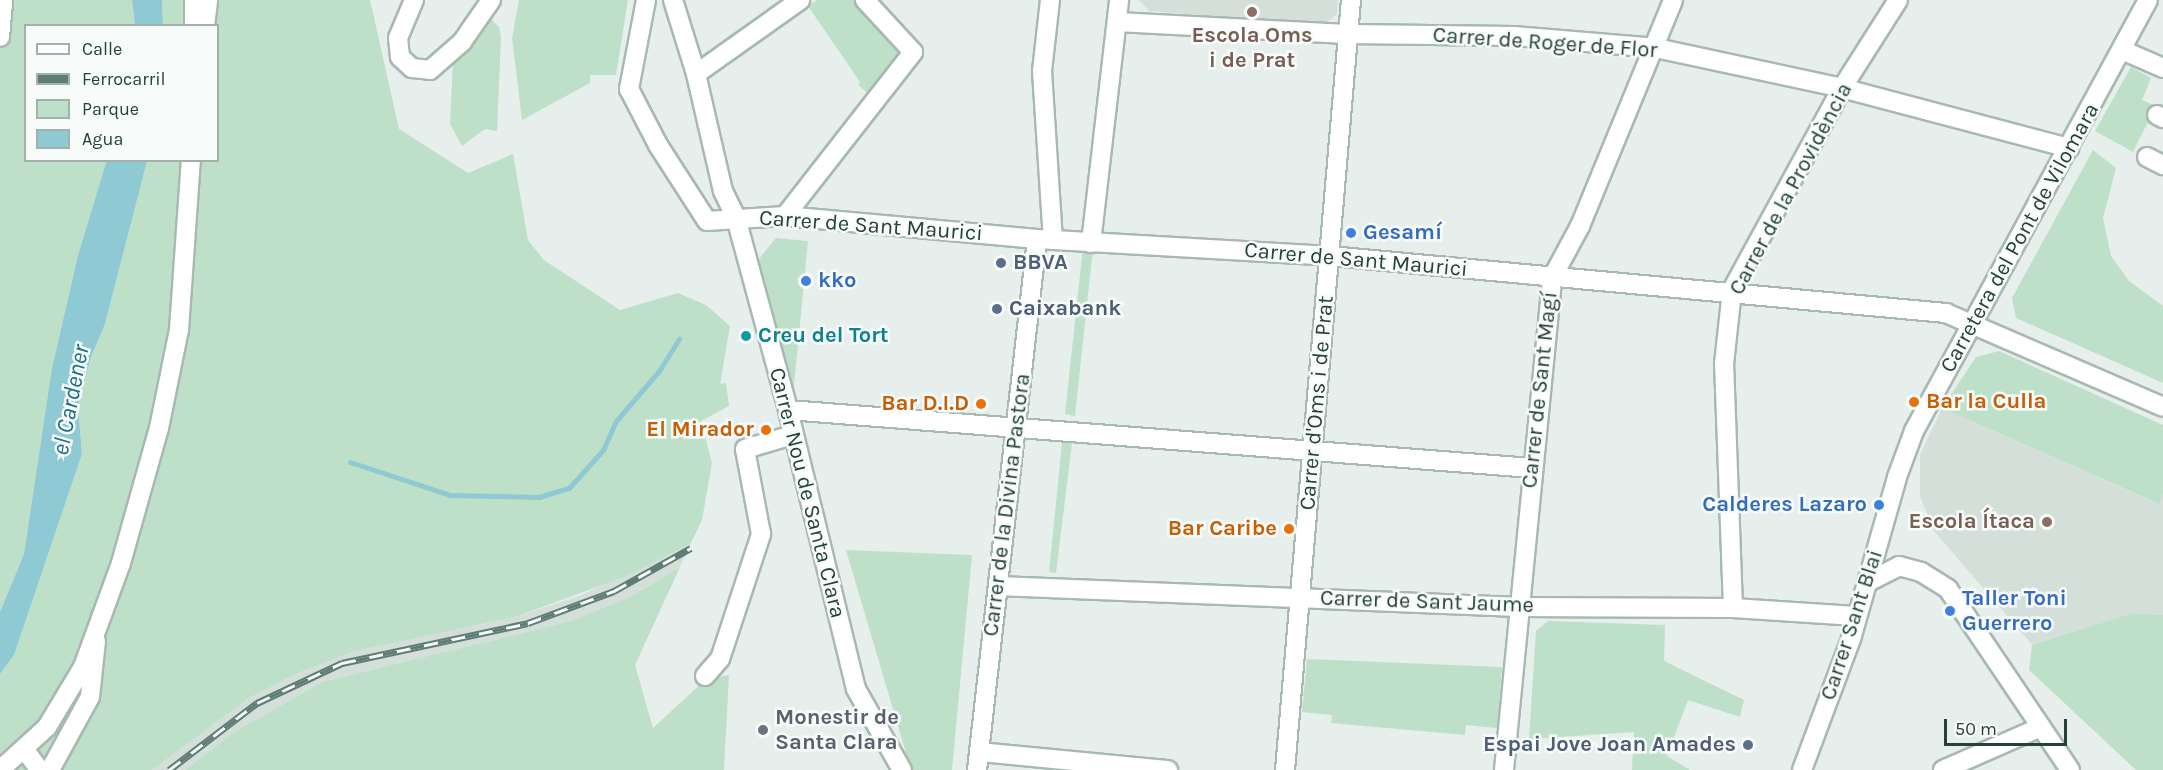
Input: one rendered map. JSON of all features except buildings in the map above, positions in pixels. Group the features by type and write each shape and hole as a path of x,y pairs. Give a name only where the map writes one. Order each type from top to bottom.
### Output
{"street":[{"path":"0,37 3,0"},
{"path":"194,0 194,24"},
{"path":"205,24 208,0"},
{"path":"414,0 398,38 400,57 412,68 430,70 462,42 491,0"},
{"name":"Carrer de Sant Maurici","path":"646,0 629,89 658,145 707,221 785,216 1045,240 1330,256 1552,278 1732,290 1947,313 2163,407"},
{"name":"Carrer Nou de Santa Clara","path":"673,0 696,74 723,191 736,218 788,410 856,689 902,770"},
{"path":"696,74 800,0"},
{"path":"785,216 913,52 865,0"},
{"name":"Carrer de la Divina Pastora","path":"977,770 1017,427 1045,240 1042,71 1050,0"},
{"path":"1091,243 1119,0"},
{"name":"Carrer d'Oms i de Prat","path":"1285,770 1315,453 1351,0"},
{"name":"Carrer de Sant Magí","path":"1504,770 1531,468 1552,278 1568,255 1656,48 1673,0"},
{"name":"Carrer de la Providència","path":"1733,608 1724,364 1732,290 1842,88 1898,0"},
{"name":"Carretera del Pont de Vilomara","path":"1897,477 1910,437 2148,0"},
{"name":"Carrer de Roger de Flor","path":"1117,22 1347,34 1514,36 1656,48 1842,88 2069,148"},
{"path":"2122,50 2163,68"},
{"path":"0,770 47,727 83,668 121,563 159,428 179,330 190,162"},
{"path":"788,410 1315,453 1531,468"},
{"path":"705,676 720,660 761,534 745,449 793,435"},
{"name":"Carrer Sant Blai","path":"1802,770 1868,582 1897,477"},
{"path":"1868,582 1899,566 1921,572 1948,589 2070,770"},
{"name":"Carrer de Sant Jaume","path":"998,586 1519,607 1733,608 1856,616"},
{"path":"50,770 90,697 97,629"},
{"path":"1943,770 2041,727"},
{"path":"24,749 40,770"},
{"path":"980,752 1168,770"}],"shaded area":[{"name":"Escola Oms i de Prat","path":"1139,0 1338,0 1337,14 1323,25 1149,11"},
{"name":"Escola Ítaca","path":"1942,408 2158,504 2163,494 2163,615 2132,613 2032,645 1934,531 1920,496 1920,455"},
{"path":"691,543 680,567 630,597 571,621 322,682 234,732 185,770 152,770 249,698 298,673 352,652 518,616 579,596"}],"green space":[{"path":"0,0 132,0 135,24 24,24 24,162 107,162 78,255 52,368 24,554 0,612"},
{"path":"162,0 370,0 399,129 468,173 513,154 528,240 544,260 620,310 678,293 706,305 730,326 720,384 726,383 729,406 701,421 712,463 702,520 691,543 632,574 518,616 352,652 298,673 249,698 152,770 0,770 0,674 14,655 82,454 78,406 91,357 105,324 147,162 219,162 219,24 163,24"},
{"path":"519,0 628,0 616,75 590,75 590,83 522,120 512,38"},
{"path":"817,0 853,0 902,53 874,98 858,85 860,82 808,6"},
{"path":"490,18 499,27 501,37 497,131 485,129 462,146 450,124 453,62 475,39 481,25"},
{"path":"2131,67 2151,78 2142,100 2156,106 2133,152 2095,131"},
{"path":"2093,150 2116,168 2103,218 2111,256 2129,281 2163,306 2163,383 2016,318 2012,298"},
{"path":"776,238 808,241 793,396 759,259"},
{"path":"1083,247 1093,248 1075,416 1065,414"},
{"path":"1999,351 2163,425 2163,494 2159,504 1942,408 1976,357"},
{"path":"1062,443 1072,443 1056,573 1049,572"},
{"path":"846,550 972,555 952,770 911,770"},
{"path":"680,567 635,665 653,728 705,680 729,675 724,770 185,770 234,732 322,682 571,621 630,597"},
{"path":"2132,613 2163,615 2163,770 2136,770 2029,670 2032,645"},
{"path":"1548,621 1665,625 1664,661 1744,700 1740,717 1688,700 1667,756 1690,770 1632,770 1634,732 1529,739 1536,631"},
{"path":"1307,659 1502,667 1497,728 1466,725 1465,735 1331,723 1332,715 1302,712"}],"water":[{"path":"132,0 162,0 163,24 135,24"},
{"name":"el Cardener","path":"106,162 147,162 105,324 91,357 78,406 82,454 14,655 0,674 0,612 24,554 52,368 78,255"}],"waterway":[{"path":"350,462 450,495 539,497 569,488 603,450 616,421 659,371 679,339"}],"railway":[{"path":"169,770 257,703 342,663 528,623 614,591 691,548"}],"place":[{"name":"Escola Oms i de Prat","path":"1252,12"},
{"name":"Gesamí","path":"1351,233"},
{"name":"BBVA","path":"1001,263"},
{"name":"kko","path":"806,281"},
{"name":"Caixabank","path":"997,309"},
{"name":"Creu del Tort","path":"746,336"},
{"name":"Bar la Culla","path":"1914,402"},
{"name":"Bar D.I.D","path":"981,404"},
{"name":"El Mirador","path":"766,430"},
{"name":"Calderes Lazaro","path":"1879,505"},
{"name":"Escola Ítaca","path":"2047,522"},
{"name":"Bar Caribe","path":"1289,529"},
{"name":"Taller Toni Guerrero","path":"1950,611"},
{"name":"Monestir de Santa Clara","path":"763,730"},
{"name":"Espai Jove Joan Amades","path":"1748,745"}]}
